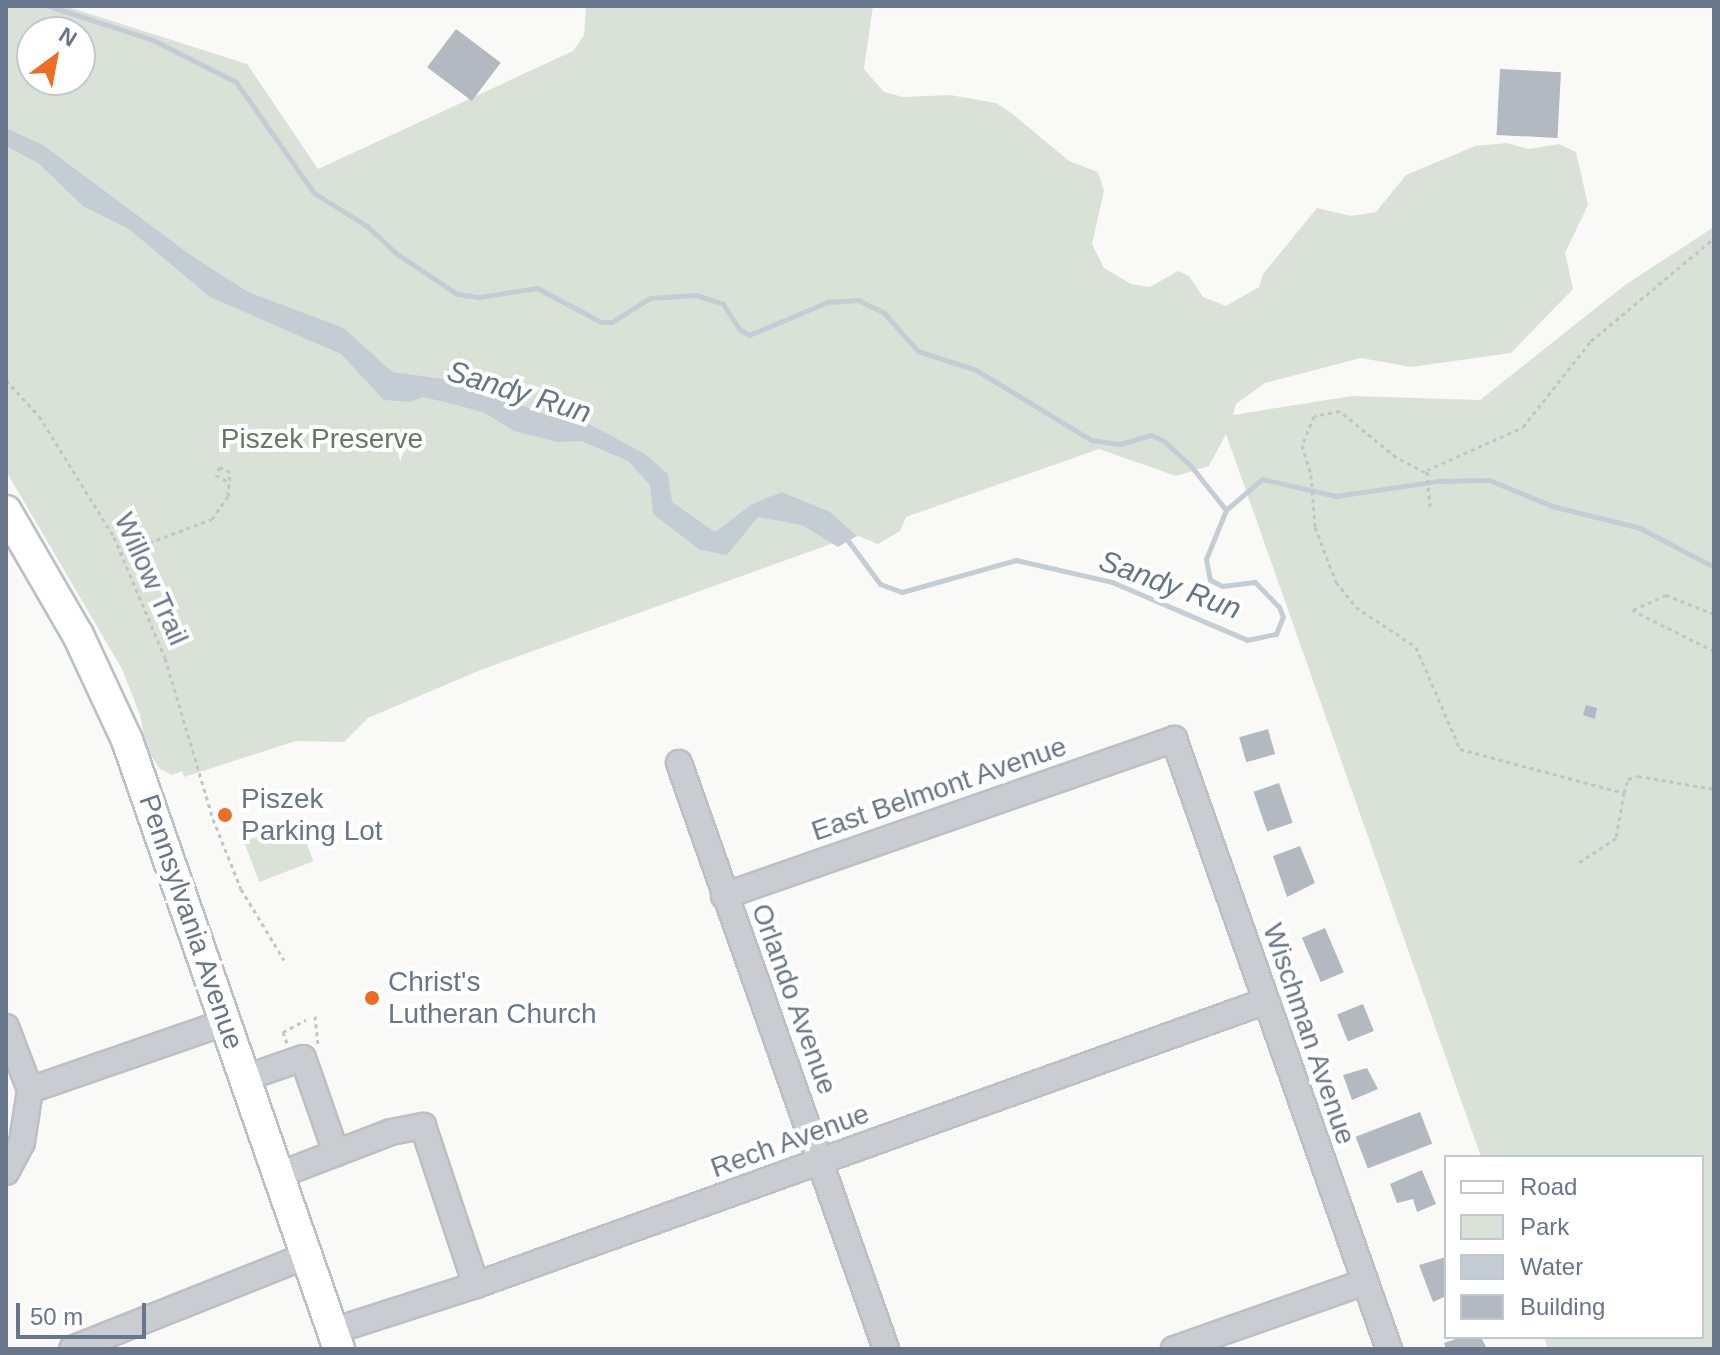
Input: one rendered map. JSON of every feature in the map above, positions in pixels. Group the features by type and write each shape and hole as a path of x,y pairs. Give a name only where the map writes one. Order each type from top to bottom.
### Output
{"main road":[{"name":"Pennsylvania Avenue","path":"11,528 78,635 127,740 336,1340"}],"street":[{"name":"East Belmont Avenue","path":"724,896 1174,739"},
{"name":"Wischman Avenue","path":"1174,739 1389,1349"},
{"name":"Orlando Avenue","path":"679,763 724,896 823,1162 886,1349"},
{"name":"Rech Avenue","path":"336,1340 476,1285 1266,1001"},
{"path":"30,1090 226,1022"},
{"path":"6,1027 30,1090 22,1142 6,1172"},
{"path":"245,1078 303,1058 336,1153"},
{"path":"279,1175 336,1153 423,1126 476,1285"},
{"path":"72,1349 306,1256"},
{"path":"1174,1349 1365,1282"}],"path":[{"path":"1425,474 1523,427 1591,341 1714,238"},
{"name":"Willow Trail","path":"6,380 39,416 107,524 165,658 213,819 241,889 284,960"},
{"path":"1425,474 1396,457 1348,414 1330,410 1314,416 1304,437 1311,475 1312,510 1336,582 1356,607 1416,647 1460,749 1624,793"},
{"path":"1425,474 1430,507"},
{"path":"119,554 212,519 228,496 227,481"},
{"path":"1714,614 1666,595 1632,610 1714,651"},
{"path":"1578,863 1616,838 1628,779 1638,776 1714,789"},
{"path":"315,1016 318,1052"},
{"path":"283,1032 306,1020"}],"green space":[{"name":"Piszek Preserve","path":"6,6 65,6 247,64 318,169 573,51 584,35 586,6 873,6 864,69 884,92 903,97 950,95 996,103 1069,161 1098,172 1104,191 1092,244 1104,268 1131,284 1150,287 1178,271 1189,276 1203,297 1226,306 1259,287 1263,274 1317,208 1351,216 1376,212 1406,175 1475,146 1507,143 1529,149 1559,144 1576,152 1588,205 1565,253 1573,289 1511,353 1411,367 1361,358 1265,383 1236,404 1233,415 1352,396 1480,400 1625,285 1714,227 1714,1349 1548,1349 1545,1339 1704,1339 1704,1155 1480,1155 1226,434 1209,466 1176,476 1099,449 906,517 900,531 878,544 856,535 483,669 368,718 344,742 296,741 184,777 182,771 172,775 160,769 147,750 140,715 122,669 6,471"},
{"path":"298,821 313,861 259,882 244,842"}],"water":[{"path":"6,128 43,145 192,256 248,292 344,328 392,372 458,381 544,414 563,410 645,454 668,474 672,502 715,532 752,504 782,492 830,512 857,536 838,547 802,525 758,517 727,555 700,550 653,514 650,485 628,461 581,441 557,442 514,431 485,413 457,405 423,397 410,402 384,400 341,354 210,297 129,229 83,206 38,163 6,146"}],"building":[{"path":"456,29 501,63 472,101 427,67"},
{"path":"1500,69 1561,72 1557,138 1497,135"},
{"path":"1586,705 1597,708 1595,719 1583,715"},
{"path":"1268,729 1275,754 1246,762 1239,737"},
{"path":"1279,783 1293,823 1267,832 1253,792"},
{"path":"1300,846 1315,883 1287,897 1273,856"},
{"path":"1325,928 1344,972 1321,982 1302,938"},
{"path":"1363,1004 1374,1031 1348,1041 1337,1014"},
{"path":"1367,1068 1378,1089 1352,1100 1343,1075"},
{"path":"1420,1112 1432,1144 1368,1168 1356,1137"},
{"path":"1422,1170 1436,1204 1417,1212 1413,1199 1397,1203 1390,1184"},
{"path":"1444,1258 1444,1297 1433,1302 1419,1265"},
{"path":"1456,1339 1482,1339 1487,1349 1446,1349 1444,1343"}],"waterway":[{"path":"49,6 153,40 236,82 314,193 367,226 397,254 457,294 479,297 537,288 601,322 612,322 650,298 696,295 723,304 739,329 749,335 828,302 858,300 883,312 918,351 976,370 1091,440 1120,444 1151,435 1164,441 1190,465 1226,510"},
{"name":"Sandy Run","path":"846,538 880,584 902,592 1016,560 1112,582 1247,640 1276,634 1283,617 1279,607 1255,582 1222,586 1210,580 1206,559 1226,510 1262,479 1336,496 1437,481 1489,480 1552,506 1640,528 1714,567"}],"place":[{"name":"Piszek Parking Lot","path":"225,815"},
{"name":"Christ's Lutheran Church","path":"372,998"}]}
